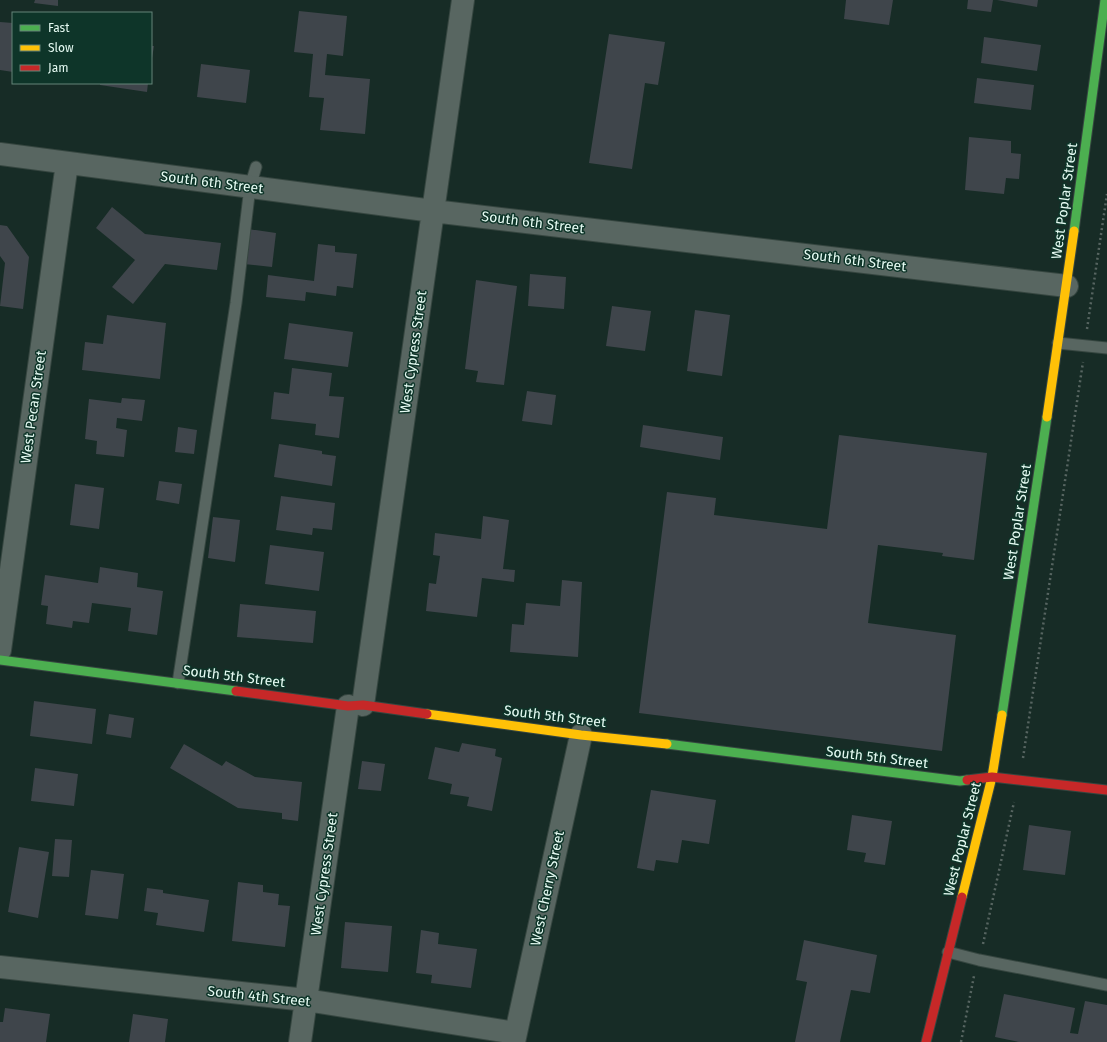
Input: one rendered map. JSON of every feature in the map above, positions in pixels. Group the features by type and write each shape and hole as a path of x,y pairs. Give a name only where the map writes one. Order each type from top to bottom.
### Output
{"street":[{"name":"West Cypress Street","path":"300,1042 356,705 433,211 463,0"},
{"name":"West Poplar Street","path":"926,1042 992,777 1067,286 1105,0"},
{"name":"South 6th Street","path":"0,154 67,163 253,177 433,211 1067,286"},
{"name":"West Pecan Street","path":"0,650 67,163"},
{"name":"South 5th Street","path":"0,660 581,735 646,741 960,781 992,777 1107,790"},
{"name":"West Cherry Street","path":"515,1037 581,735"},
{"name":"South 4th Street","path":"0,967 306,1000 515,1037"}],"lane":[{"path":"178,683 236,303 253,177"},
{"path":"1058,343 1107,348"},
{"path":"948,952 979,960 1107,985"}],"building":[{"path":"35,0 58,0 58,6 34,3"},
{"path":"846,0 893,0 889,25 844,19"},
{"path":"968,0 993,0 991,12 967,9"},
{"path":"997,0 1038,0 1037,7"},
{"path":"299,11 347,16 343,56 327,54 325,75 370,79 365,134 320,130 324,98 309,97 313,54 294,52"},
{"path":"0,22 12,23 12,72 0,70"},
{"path":"609,34 665,42 658,85 645,83 632,169 589,163"},
{"path":"984,37 1041,45 1037,71 981,63"},
{"path":"152,46 154,46 152,58"},
{"path":"201,64 250,70 246,103 197,97"},
{"path":"977,78 1034,85 1031,110 974,103"},
{"path":"100,84 148,84 147,92"},
{"path":"969,137 1011,141 1011,153 1021,154 1019,179 1006,178 1004,194 965,190"},
{"path":"112,207 145,234 221,243 217,270 165,264 133,304 112,287 135,260 96,228"},
{"path":"0,225 7,226 29,257 23,309 0,306 5,263 0,256"},
{"path":"248,229 276,233 272,267 244,264"},
{"path":"318,244 335,246 335,252 357,254 353,288 337,286 336,296 306,292 305,301 266,297 268,275 314,281"},
{"path":"530,274 566,277 564,309 528,306"},
{"path":"476,280 517,286 504,385 476,382 478,371 465,369"},
{"path":"612,306 651,311 645,351 606,346"},
{"path":"695,310 730,315 722,376 687,371"},
{"path":"107,315 166,323 160,379 82,370 85,342 103,344"},
{"path":"289,323 353,332 348,367 284,359"},
{"path":"292,368 332,373 329,396 344,397 339,438 315,435 316,424 271,419 274,392 289,394"},
{"path":"527,391 556,395 552,425 522,421"},
{"path":"122,398 145,400 142,421 117,418 116,428 127,430 124,457 96,454 97,441 85,439 89,399 121,403"},
{"path":"643,425 723,437 720,460 640,447"},
{"path":"178,427 197,430 194,454 175,452"},
{"path":"839,435 987,453 974,560 942,556 943,553 878,545 868,623 956,635 942,751 639,713 667,492 716,498 714,515 827,529"},
{"path":"279,444 322,451 322,454 336,456 332,486 274,477"},
{"path":"159,481 182,484 179,504 156,500"},
{"path":"75,484 104,488 99,529 70,525"},
{"path":"281,496 335,503 332,530 313,528 312,535 276,530"},
{"path":"483,516 509,520 503,569 515,570 514,582 482,578 477,617 426,611 429,583 436,584 440,556 433,555 435,533 481,539"},
{"path":"213,517 240,520 235,562 208,558"},
{"path":"270,545 324,552 319,591 265,584"},
{"path":"100,567 138,573 137,587 163,591 157,635 128,631 131,608 92,603 89,623 73,621 72,628 46,624 48,606 41,605 45,575 98,583"},
{"path":"562,580 582,582 578,657 510,652 512,624 524,625 526,603 560,606"},
{"path":"240,604 316,611 313,643 237,637"},
{"path":"34,701 96,709 92,744 30,736"},
{"path":"109,714 134,718 131,738 106,734"},
{"path":"462,743 496,749 495,756 502,758 492,811 467,806 469,797 450,794 452,784 428,779 435,747 459,752"},
{"path":"184,744 222,766 226,761 255,777 302,782 298,821 282,819 282,813 238,808 170,768"},
{"path":"362,761 385,764 381,791 358,789"},
{"path":"35,768 78,774 74,806 31,801"},
{"path":"651,790 716,800 709,844 682,840 678,863 656,860 654,871 637,868"},
{"path":"852,815 892,821 885,865 864,862 866,853 847,850"},
{"path":"1029,825 1071,831 1065,875 1023,870"},
{"path":"55,839 72,840 69,877 52,876"},
{"path":"19,847 49,852 38,918 8,912"},
{"path":"91,870 124,874 118,919 85,915"},
{"path":"238,882 263,885 263,892 279,894 278,905 290,906 285,947 232,941"},
{"path":"147,888 163,890 163,893 209,900 204,932 156,925 158,913 144,911"},
{"path":"345,922 392,926 388,972 341,968"},
{"path":"421,930 439,933 438,944 477,949 471,988 431,983 432,975 416,973"},
{"path":"804,940 877,955 870,993 851,990 840,1042 795,1042 807,982 796,980"},
{"path":"1004,994 1075,1008 1070,1033 1078,1034 1085,1001 1107,1005 1107,1042 1019,1042 995,1037"},
{"path":"5,1008 50,1014 46,1042 0,1042 0,1022 3,1022"},
{"path":"133,1014 168,1019 165,1042 129,1042"}],"traffic: fast":[{"path":"1074,231 1105,0"},
{"path":"1002,715 1047,417"},
{"path":"0,660 236,691"},
{"path":"667,744 960,781 967,780"}],"traffic: slow":[{"path":"1047,417 1074,231"},
{"path":"427,714 581,735 667,744"},
{"path":"962,897 992,777 1002,715"}],"traffic: jam":[{"path":"236,691 348,706 363,705 427,714"},
{"path":"967,780 992,777 1107,790"},
{"path":"926,1042 962,897"}]}
